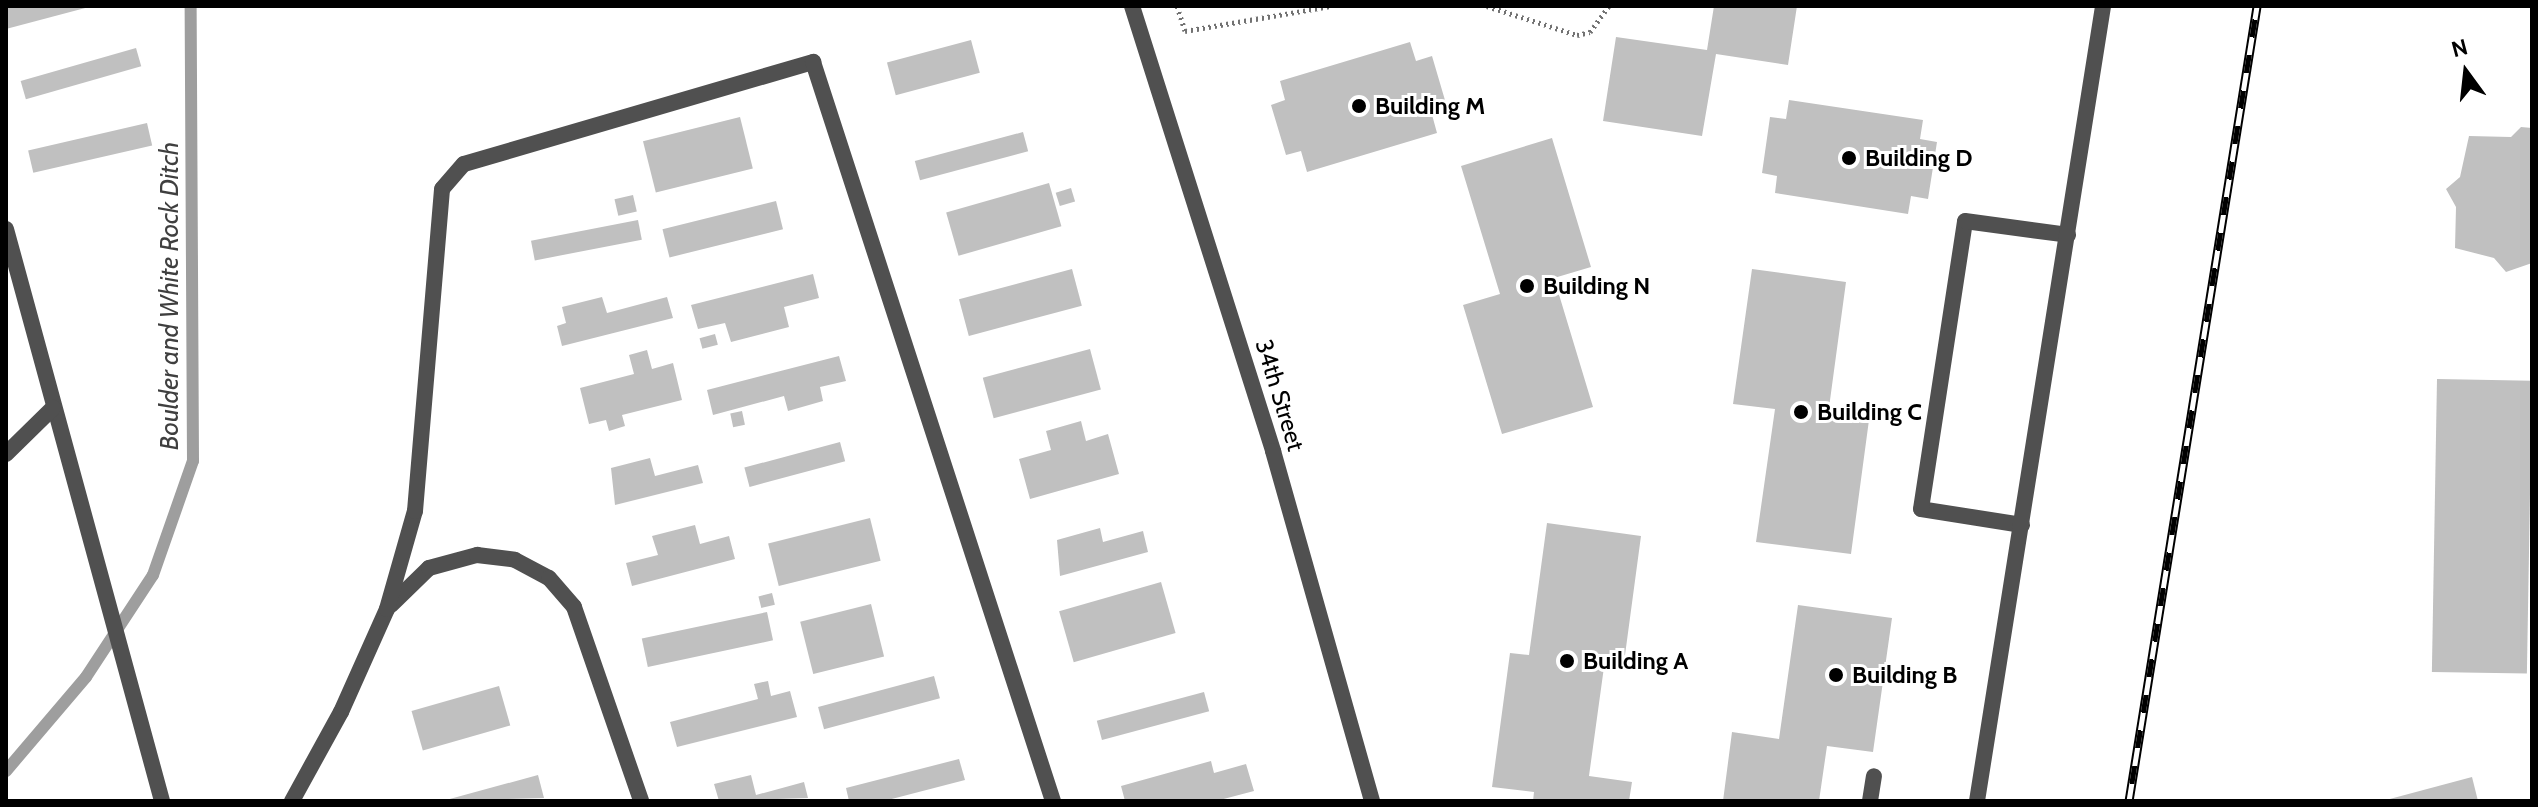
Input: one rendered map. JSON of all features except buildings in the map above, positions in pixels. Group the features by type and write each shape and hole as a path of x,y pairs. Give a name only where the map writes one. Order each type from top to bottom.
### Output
{"street":[{"name":"34th Street","path":"1132,6 1273,451 1372,801"},
{"path":"1977,801 2103,6"},
{"path":"292,801 341,712 387,609 415,511 442,189 464,164 813,62 1053,801"},
{"path":"2022,525 1921,509 1965,221 2068,235"},
{"path":"6,229 162,801"},
{"path":"6,454 53,408"},
{"path":"387,609 429,568 477,555 515,560 549,578 574,607 641,801"},
{"path":"1870,801 1874,776"}],"path":[{"path":"1177,6 1185,31 1332,6"},
{"path":"1487,6 1577,35 1590,32 1609,6"}],"waterway":[{"name":"Boulder and White Rock Ditch","path":"6,771 86,677 153,575 193,461 191,6"}],"railway":[{"path":"2129,801 2257,6"}],"place":[{"name":"Building M","path":"1359,106"},
{"name":"Building D","path":"1849,158"},
{"name":"Building N","path":"1527,286"},
{"name":"Building C","path":"1801,412"},
{"name":"Building A","path":"1567,661"},
{"name":"Building B","path":"1836,675"}]}
